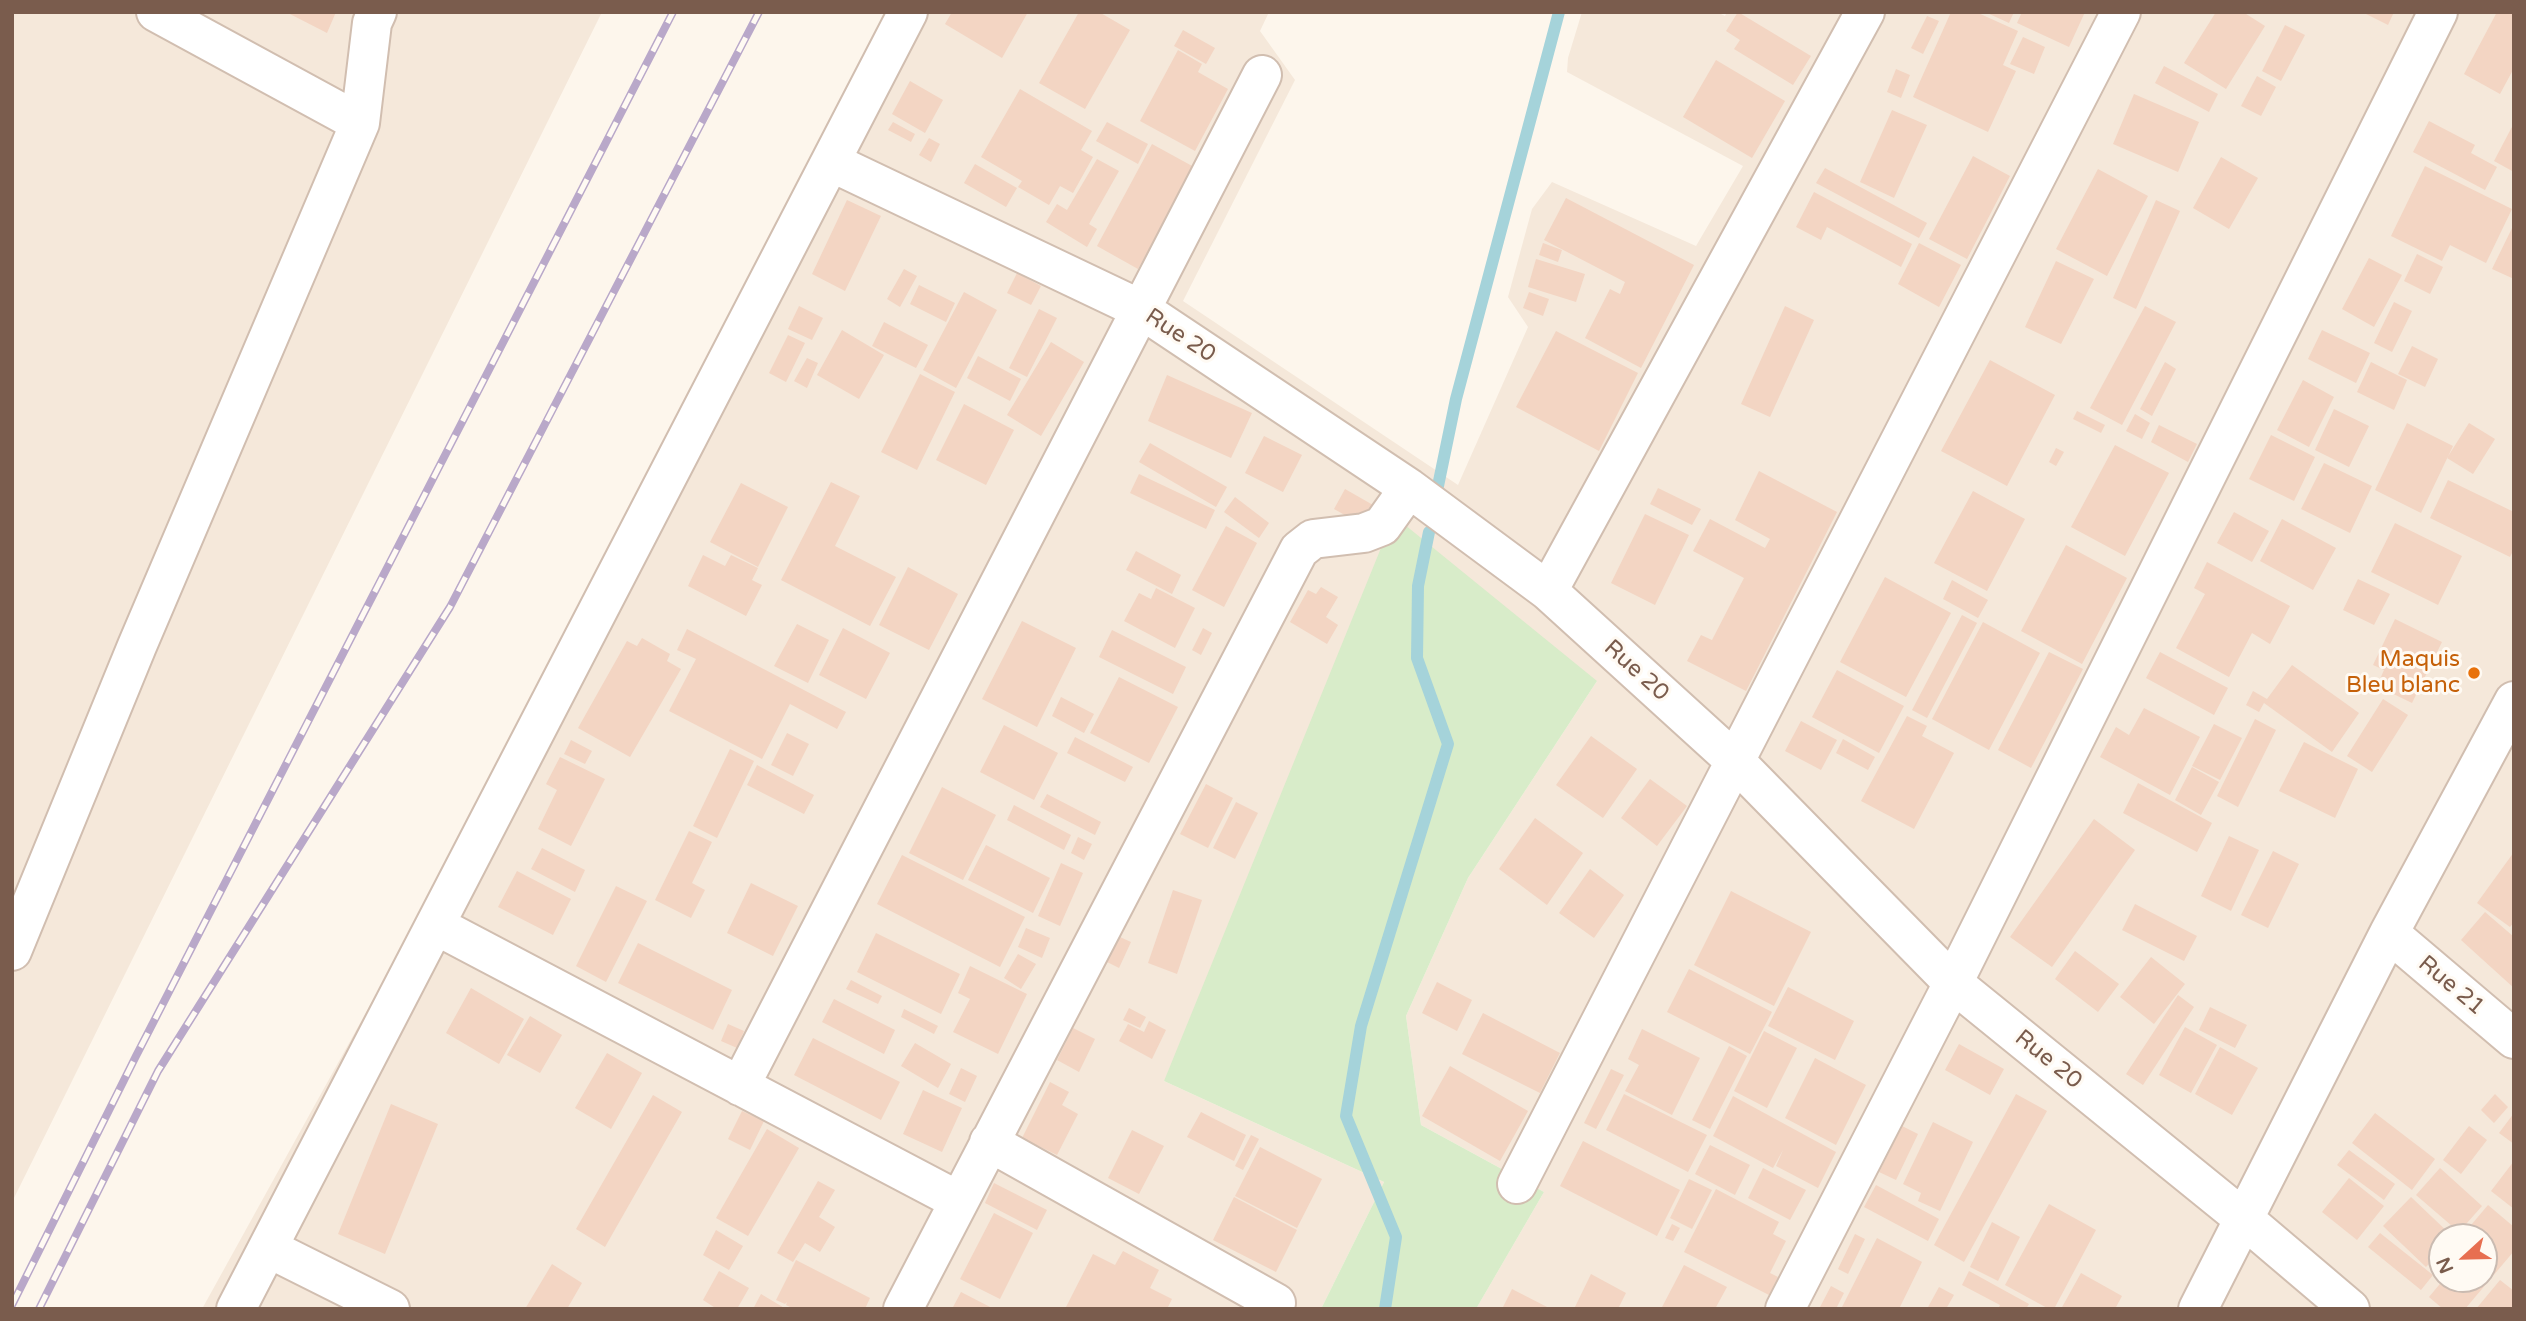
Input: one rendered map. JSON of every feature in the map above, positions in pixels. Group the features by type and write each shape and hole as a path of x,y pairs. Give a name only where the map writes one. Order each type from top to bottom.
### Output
{"street":[{"path":"156,12 360,123"},
{"path":"12,950 137,646 360,123 372,23 377,12"},
{"path":"236,1309 908,12"},
{"path":"1548,591 1865,12"},
{"path":"1517,1184 2121,12"},
{"path":"1785,1309 1953,984 2438,12"},
{"path":"740,1086 1262,75"},
{"name":"Rue 20","path":"831,162 1142,310 1409,488 1548,591 1736,762 1953,984 2244,1219 2350,1309"},
{"path":"903,1309 1299,550 1314,539 1364,533 1382,526 1409,488"},
{"path":"2198,1309 2389,933 2514,701"},
{"path":"435,925 959,1201"},
{"name":"Rue 21","path":"2389,933 2514,1039"},
{"path":"989,1142 1276,1303"},
{"path":"268,1248 390,1309"}],"shaded area":[{"path":"12,12 602,12 12,1202"},
{"path":"919,12 1269,12 1260,31 1295,80 1183,301 1458,485 1528,327 1508,297 1532,209 1552,182 1696,246 1743,166 1567,72 1568,58 1582,12 1717,12 1725,16 1727,12 2514,12 2514,1309 1476,1309 1544,1192 1421,1125 1406,1016 1468,878 1597,681 1164,1081 1384,1182 1321,1309 202,1309"}],"green space":[{"path":"1394,516 1597,681 1468,878 1406,1016 1421,1125 1544,1192 1476,1309 1321,1309 1384,1182 1164,1081"}],"building":[{"path":"286,12 336,12 327,33"},
{"path":"952,12 1028,12 1002,58 945,24"},
{"path":"1079,12 1099,12 1130,30 1085,109 1039,83"},
{"path":"1738,12 1811,56 1793,85 1734,49 1740,40 1726,31"},
{"path":"1951,12 1976,12 2018,31 2003,65 2016,71 1988,132 1913,97"},
{"path":"1985,12 2014,12 2009,23"},
{"path":"2022,12 2085,12 2069,47 2017,23"},
{"path":"2216,12 2243,12 2265,26 2226,89 2184,63"},
{"path":"2362,12 2394,12 2388,25"},
{"path":"2497,12 2514,12 2514,68 2500,94 2464,74"},
{"path":"1927,16 1939,21 1923,54 1911,48"},
{"path":"2285,25 2305,35 2281,81 2262,71"},
{"path":"1183,30 1215,48 1206,64 1174,46"},
{"path":"2023,37 2045,47 2034,74 2010,64"},
{"path":"1178,50 1202,64 1198,72 1228,89 1195,151 1140,121"},
{"path":"1716,60 1785,101 1752,158 1683,117"},
{"path":"2164,66 2218,94 2209,112 2155,83"},
{"path":"1896,69 1910,75 1901,98 1887,92"},
{"path":"2257,76 2276,87 2261,116 2241,106"},
{"path":"910,81 943,100 925,133 892,114"},
{"path":"1020,89 1092,131 1081,150 1093,157 1073,193 1060,186 1049,205 1018,187 1022,181 981,157"},
{"path":"2134,94 2199,122 2178,172 2113,144"},
{"path":"1892,110 1927,125 1894,198 1860,182"},
{"path":"2429,121 2475,145 2471,153 2497,167 2485,190 2413,152"},
{"path":"893,122 915,134 911,142 888,130"},
{"path":"1107,122 1148,144 1138,164 1096,141"},
{"path":"2514,123 2514,172 2494,161"},
{"path":"929,138 940,144 931,162 919,155"},
{"path":"1152,144 1194,167 1138,269 1097,246"},
{"path":"1973,156 2010,176 1967,259 1929,239"},
{"path":"2221,157 2258,178 2229,229 2193,208"},
{"path":"1097,159 1119,171 1089,224 1097,229 1087,247 1046,222 1057,204 1067,210"},
{"path":"975,164 1017,188 1006,207 964,183"},
{"path":"2425,166 2512,209 2486,263 2450,245 2442,261 2391,236"},
{"path":"1825,168 1927,223 1919,238 1816,183"},
{"path":"2098,169 2148,196 2107,276 2056,249"},
{"path":"1814,192 1912,244 1901,267 1827,227 1821,240 1796,227"},
{"path":"1566,198 1694,265 1641,368 1585,338 1610,289 1620,294 1625,282 1544,240"},
{"path":"847,200 881,216 845,291 812,274"},
{"path":"2156,200 2180,211 2136,309 2113,298"},
{"path":"2514,224 2514,279 2492,269"},
{"path":"1543,243 1562,250 1558,262 1539,255"},
{"path":"1919,243 1961,265 1939,307 1898,284"},
{"path":"2417,254 2443,267 2430,294 2404,281"},
{"path":"2369,258 2402,275 2374,327 2342,309"},
{"path":"1536,259 1585,274 1576,302 1528,287"},
{"path":"2056,261 2094,279 2061,344 2025,327"},
{"path":"904,269 917,276 900,307 887,299"},
{"path":"1017,273 1041,286 1031,305 1007,293"},
{"path":"919,285 955,303 946,322 910,304"},
{"path":"964,292 997,310 956,388 923,370"},
{"path":"1529,292 1549,299 1543,316 1523,308"},
{"path":"2394,302 2412,311 2392,352 2374,343"},
{"path":"799,306 823,318 812,340 788,329"},
{"path":"1785,306 1814,320 1770,417 1741,404"},
{"path":"2145,306 2176,322 2122,425 2090,408"},
{"path":"1039,309 1057,318 1027,377 1009,368"},
{"path":"884,322 928,345 916,368 872,346"},
{"path":"842,330 884,355 859,399 817,375"},
{"path":"2322,330 2370,353 2356,383 2308,359"},
{"path":"1556,331 1638,373 1599,451 1516,407"},
{"path":"788,335 805,343 786,382 769,373"},
{"path":"1051,342 1084,362 1041,436 1007,415"},
{"path":"2412,346 2438,359 2425,387 2398,374"},
{"path":"978,356 1021,379 1010,401 967,378"},
{"path":"807,358 818,363 807,388 794,381"},
{"path":"1990,360 2055,395 2007,486 1941,451"},
{"path":"2165,362 2176,369 2152,416 2140,409"},
{"path":"2371,362 2407,380 2394,410 2357,392"},
{"path":"920,374 955,392 917,470 881,452"},
{"path":"1167,375 1252,413 1231,458 1148,421"},
{"path":"2303,380 2334,397 2309,447 2277,430"},
{"path":"964,404 1014,430 986,485 936,460"},
{"path":"2334,409 2369,426 2349,467 2315,450"},
{"path":"2077,411 2105,425 2101,433 2073,419"},
{"path":"2135,414 2150,423 2142,439 2126,431"},
{"path":"2407,423 2453,446 2421,513 2375,490"},
{"path":"2469,423 2495,439 2473,474 2447,458"},
{"path":"2159,425 2197,444 2188,462 2151,442"},
{"path":"2271,435 2315,457 2294,501 2249,479"},
{"path":"1264,436 1302,455 1283,492 1245,473"},
{"path":"1150,443 1227,487 1216,507 1139,462"},
{"path":"2115,445 2169,473 2125,556 2071,527"},
{"path":"2056,448 2064,452 2056,466 2049,462"},
{"path":"2324,463 2372,486 2350,533 2301,509"},
{"path":"1759,471 1837,512 1746,691 1687,661 1701,635 1712,640 1744,578 1693,551 1710,519 1765,548 1770,539 1735,520"},
{"path":"1139,474 1215,510 1206,529 1130,493"},
{"path":"2448,480 2514,512 2514,549 2510,557 2430,518"},
{"path":"831,482 860,496 835,546 896,577 870,626 781,580"},
{"path":"741,483 788,507 758,567 710,542"},
{"path":"1658,488 1701,509 1692,525 1650,504"},
{"path":"1345,489 1380,509 1370,529 1334,509"},
{"path":"1973,491 2025,519 1987,591 1934,563"},
{"path":"1235,497 1269,523 1259,538 1224,512"},
{"path":"2234,512 2269,531 2252,562 2217,543"},
{"path":"1645,514 1689,535 1655,605 1611,583"},
{"path":"2282,519 2336,548 2313,590 2260,561"},
{"path":"2395,523 2462,556 2438,605 2371,572"},
{"path":"1226,526 1257,543 1224,607 1192,590"},
{"path":"2066,545 2127,578 2082,664 2021,631"},
{"path":"1136,551 1181,575 1172,594 1126,570"},
{"path":"703,555 725,566 731,555 758,568 752,580 762,585 746,616 688,586"},
{"path":"2207,562 2290,606 2270,644 2252,633 2229,677 2176,648 2205,594 2194,588"},
{"path":"908,567 958,594 929,650 879,625"},
{"path":"1885,577 1951,613 1906,697 1840,662"},
{"path":"2358,579 2390,594 2374,625 2343,610"},
{"path":"1952,580 1988,600 1978,618 1943,599"},
{"path":"1321,587 1338,597 1326,617 1338,625 1327,644 1290,622 1308,590 1316,594"},
{"path":"1156,588 1195,608 1175,648 1124,621 1139,593 1151,599"},
{"path":"1962,615 1977,623 1927,718 1912,710"},
{"path":"2395,619 2442,642 2412,703 2377,686 2384,670 2373,665"},
{"path":"1022,621 1076,648 1037,727 982,699"},
{"path":"1983,622 2040,653 1989,750 1932,719"},
{"path":"797,624 829,640 808,683 774,666"},
{"path":"843,628 890,653 866,699 819,675"},
{"path":"1203,628 1212,633 1201,655 1192,650"},
{"path":"687,629 846,712 837,729 790,704 762,759 669,711 696,659 677,650"},
{"path":"1112,630 1186,667 1173,694 1099,657"},
{"path":"642,638 670,654 667,661 681,669 630,757 578,728 627,641 637,646"},
{"path":"2049,652 2083,669 2031,768 1998,750"},
{"path":"2160,652 2228,688 2214,715 2146,678"},
{"path":"2292,665 2359,713 2332,752 2264,703 2259,712 2246,705 2253,691 2267,699"},
{"path":"1837,670 1904,706 1879,753 1812,717"},
{"path":"1119,677 1178,707 1149,763 1090,733"},
{"path":"1061,697 1094,714 1084,733 1052,716"},
{"path":"2383,699 2408,715 2372,772 2347,756"},
{"path":"2144,708 2200,737 2170,795 2100,757 2116,727 2129,735"},
{"path":"1907,716 1927,726 1922,736 1954,753 1914,829 1861,801"},
{"path":"2255,719 2276,730 2238,807 2217,796"},
{"path":"1801,721 1837,740 1821,770 1785,751"},
{"path":"2214,724 2242,738 2220,780 2192,766"},
{"path":"1004,725 1058,753 1034,800 980,772"},
{"path":"787,733 809,744 793,776 771,765"},
{"path":"1591,736 1637,769 1603,818 1556,785"},
{"path":"1075,737 1133,767 1125,782 1067,753"},
{"path":"1843,739 1875,757 1868,770 1836,753"},
{"path":"571,740 592,751 585,764 564,754"},
{"path":"2304,742 2358,769 2335,818 2279,791"},
{"path":"730,749 754,761 717,838 693,826"},
{"path":"560,757 605,779 571,846 538,829 557,790 546,784"},
{"path":"757,765 814,795 804,814 747,785"},
{"path":"2192,767 2219,782 2201,815 2175,800"},
{"path":"1650,779 1687,806 1657,846 1621,818"},
{"path":"2138,783 2212,823 2197,852 2123,813"},
{"path":"1206,784 1233,798 1208,848 1180,834"},
{"path":"942,787 996,815 963,880 909,853"},
{"path":"1047,794 1101,822 1095,835 1040,807"},
{"path":"1236,802 1258,813 1235,859 1213,848"},
{"path":"1014,805 1071,835 1064,850 1007,820"},
{"path":"1535,818 1583,853 1547,905 1499,869"},
{"path":"2094,819 2135,850 2052,967 2010,937"},
{"path":"689,831 712,842 692,883 705,890 691,918 655,900"},
{"path":"2229,836 2259,850 2231,911 2201,896"},
{"path":"1078,837 1092,844 1084,860 1071,853"},
{"path":"986,845 1050,878 1033,913 968,880"},
{"path":"542,848 585,870 575,892 531,869"},
{"path":"2273,851 2299,864 2268,928 2241,915"},
{"path":"2514,852 2514,922 2510,927 2477,903"},
{"path":"902,855 1025,917 1000,967 877,904"},
{"path":"1061,863 1083,873 1060,926 1038,916"},
{"path":"1590,869 1624,895 1594,938 1559,913"},
{"path":"517,871 571,899 553,935 498,907"},
{"path":"751,883 798,906 773,956 727,933"},
{"path":"616,886 647,901 606,982 576,966"},
{"path":"1173,890 1202,900 1177,974 1148,963"},
{"path":"1731,891 1811,932 1774,1006 1694,965"},
{"path":"2135,904 2197,936 2184,961 2122,930"},
{"path":"2485,912 2514,937 2514,988 2461,940"},
{"path":"1026,928 1050,938 1042,958 1018,947"},
{"path":"876,933 960,974 941,1014 857,972"},
{"path":"1120,937 1131,942 1119,968 1107,962"},
{"path":"638,943 732,990 713,1030 618,983"},
{"path":"2075,951 2119,984 2098,1012 2055,979"},
{"path":"1018,954 1036,964 1021,989 1004,978"},
{"path":"2151,957 2185,984 2154,1024 2120,997"},
{"path":"970,966 1027,994 998,1054 953,1032 970,999 958,993"},
{"path":"1689,969 1772,1012 1750,1054 1667,1012"},
{"path":"851,980 882,996 878,1004 846,989"},
{"path":"1437,982 1472,1000 1457,1031 1422,1013"},
{"path":"1788,987 1854,1021 1835,1060 1768,1026"},
{"path":"471,988 524,1019 499,1064 446,1033"},
{"path":"2178,995 2194,1007 2143,1085 2126,1074"},
{"path":"834,999 895,1030 884,1054 822,1022"},
{"path":"2210,1007 2247,1025 2235,1048 2199,1030"},
{"path":"1129,1008 1146,1017 1140,1028 1123,1020"},
{"path":"904,1009 938,1026 934,1034 901,1017"},
{"path":"1483,1013 1560,1053 1540,1093 1462,1054"},
{"path":"530,1016 562,1035 540,1073 507,1055"},
{"path":"1149,1021 1166,1030 1152,1059 1119,1041 1128,1024 1144,1032"},
{"path":"728,1024 744,1031 737,1048 721,1041"},
{"path":"2185,1027 2217,1045 2191,1093 2159,1075"},
{"path":"1073,1028 1095,1039 1079,1072 1057,1060"},
{"path":"1642,1029 1700,1058 1672,1115 1625,1091 1639,1065 1628,1059"},
{"path":"1764,1031 1797,1048 1767,1108 1734,1091"},
{"path":"813,1038 900,1082 881,1120 794,1075"},
{"path":"915,1043 951,1064 938,1088 901,1066"},
{"path":"1959,1044 2004,1069 1990,1095 1945,1070"},
{"path":"1729,1046 1747,1056 1710,1129 1692,1120"},
{"path":"2220,1047 2258,1068 2232,1115 2195,1094"},
{"path":"607,1053 642,1073 611,1129 575,1108"},
{"path":"1815,1058 1866,1085 1836,1145 1785,1118"},
{"path":"1450,1066 1528,1111 1500,1161 1422,1116"},
{"path":"961,1068 977,1076 965,1102 949,1094"},
{"path":"1611,1069 1624,1075 1596,1129 1584,1123"},
{"path":"1050,1082 1069,1092 1062,1105 1078,1114 1057,1155 1022,1138"},
{"path":"923,1090 962,1108 942,1152 903,1134"},
{"path":"1624,1094 1707,1135 1688,1172 1606,1130"},
{"path":"2016,1094 2047,1111 1964,1262 1934,1245"},
{"path":"2495,1094 2508,1107 2494,1123 2481,1110"},
{"path":"653,1095 682,1112 605,1247 576,1229"},
{"path":"1733,1096 1836,1152 1818,1188 1776,1166 1783,1150 1773,1168 1713,1136"},
{"path":"391,1104 438,1124 385,1254 338,1234"},
{"path":"742,1111 764,1121 750,1150 728,1139"},
{"path":"1201,1112 1246,1135 1234,1161 1187,1137"},
{"path":"2375,1113 2435,1159 2412,1190 2352,1143"},
{"path":"2514,1113 2514,1144 2499,1133"},
{"path":"1933,1122 1973,1142 1940,1211 1918,1201 1921,1193 1903,1184"},
{"path":"1902,1126 1918,1134 1896,1180 1879,1172"},
{"path":"2469,1126 2487,1140 2461,1174 2443,1160"},
{"path":"767,1129 799,1148 748,1236 716,1218"},
{"path":"1132,1130 1164,1146 1139,1194 1108,1178"},
{"path":"1251,1135 1259,1139 1243,1170 1235,1166"},
{"path":"1583,1141 1680,1190 1657,1236 1560,1186"},
{"path":"1710,1145 1750,1165 1735,1195 1695,1174"},
{"path":"1260,1147 1322,1179 1297,1228 1235,1196"},
{"path":"2349,1150 2395,1184 2384,1200 2337,1165"},
{"path":"2514,1161 2514,1209 2491,1191"},
{"path":"1763,1168 1806,1190 1790,1220 1748,1198"},
{"path":"2440,1168 2482,1206 2467,1223 2449,1223 2416,1195"},
{"path":"2349,1178 2384,1206 2357,1240 2322,1212"},
{"path":"1689,1179 1712,1190 1692,1229 1670,1218"},
{"path":"818,1181 835,1190 819,1217 835,1227 820,1252 805,1243 793,1262 777,1253"},
{"path":"994,1183 1047,1210 1037,1230 985,1203"},
{"path":"1876,1185 1939,1219 1928,1241 1864,1207"},
{"path":"1716,1189 1779,1222 1773,1234 1786,1241 1770,1273 1778,1277 1769,1295 1684,1252"},
{"path":"1234,1197 1297,1230 1276,1272 1213,1240"},
{"path":"2411,1197 2438,1223 2428,1223 2428,1265 2426,1267 2383,1226"},
{"path":"2049,1204 2096,1230 2054,1309 2049,1309 2005,1285"},
{"path":"2488,1205 2514,1227 2514,1251 2498,1270 2498,1223 2473,1223"},
{"path":"994,1213 1033,1233 1000,1299 960,1279"},
{"path":"1992,1222 2020,1237 1998,1281 1970,1267"},
{"path":"1672,1224 1680,1228 1673,1241 1665,1238"},
{"path":"716,1230 743,1246 729,1270 703,1255"},
{"path":"2380,1233 2428,1271 2428,1281 2421,1290 2368,1247"},
{"path":"1855,1234 1865,1239 1848,1274 1838,1269"},
{"path":"1877,1238 1922,1262 1899,1309 1841,1309"},
{"path":"1123,1251 1159,1270 1150,1288 1172,1299 1167,1309 1065,1309 1093,1254 1115,1265"},
{"path":"796,1260 870,1298 865,1309 794,1309 786,1305 787,1302 785,1304 776,1300"},
{"path":"552,1264 582,1283 567,1309 525,1309"},
{"path":"1684,1265 1727,1287 1715,1309 1661,1309"},
{"path":"719,1271 749,1288 737,1309 717,1309 703,1300"},
{"path":"1969,1271 2029,1304 2026,1309 1998,1309 2000,1305 1962,1285"},
{"path":"2081,1273 2122,1296 2115,1309 2061,1309"},
{"path":"1591,1274 1626,1293 1618,1309 1574,1309"},
{"path":"2500,1280 2514,1291 2514,1309 2476,1309 2489,1293 2498,1293"},
{"path":"1831,1286 1844,1293 1836,1309 1819,1309"},
{"path":"1939,1287 1954,1295 1946,1309 1927,1309"},
{"path":"1512,1289 1551,1309 1502,1309"},
{"path":"961,1292 994,1309 952,1309"},
{"path":"2432,1293 2479,1293 2465,1309 2443,1309 2429,1297"},
{"path":"761,1294 786,1309 753,1309"}],"waterway":[{"path":"1438,486 1456,399 1559,12"},
{"path":"1385,1309 1396,1237 1346,1116 1361,1026 1448,744 1417,658 1418,586 1429,532"}],"railway":[{"path":"12,1305 136,1056 673,12"},
{"path":"39,1309 158,1071 450,607 759,12"}],"place":[{"name":"Maquis Bleu blanc","path":"2474,673"}]}
